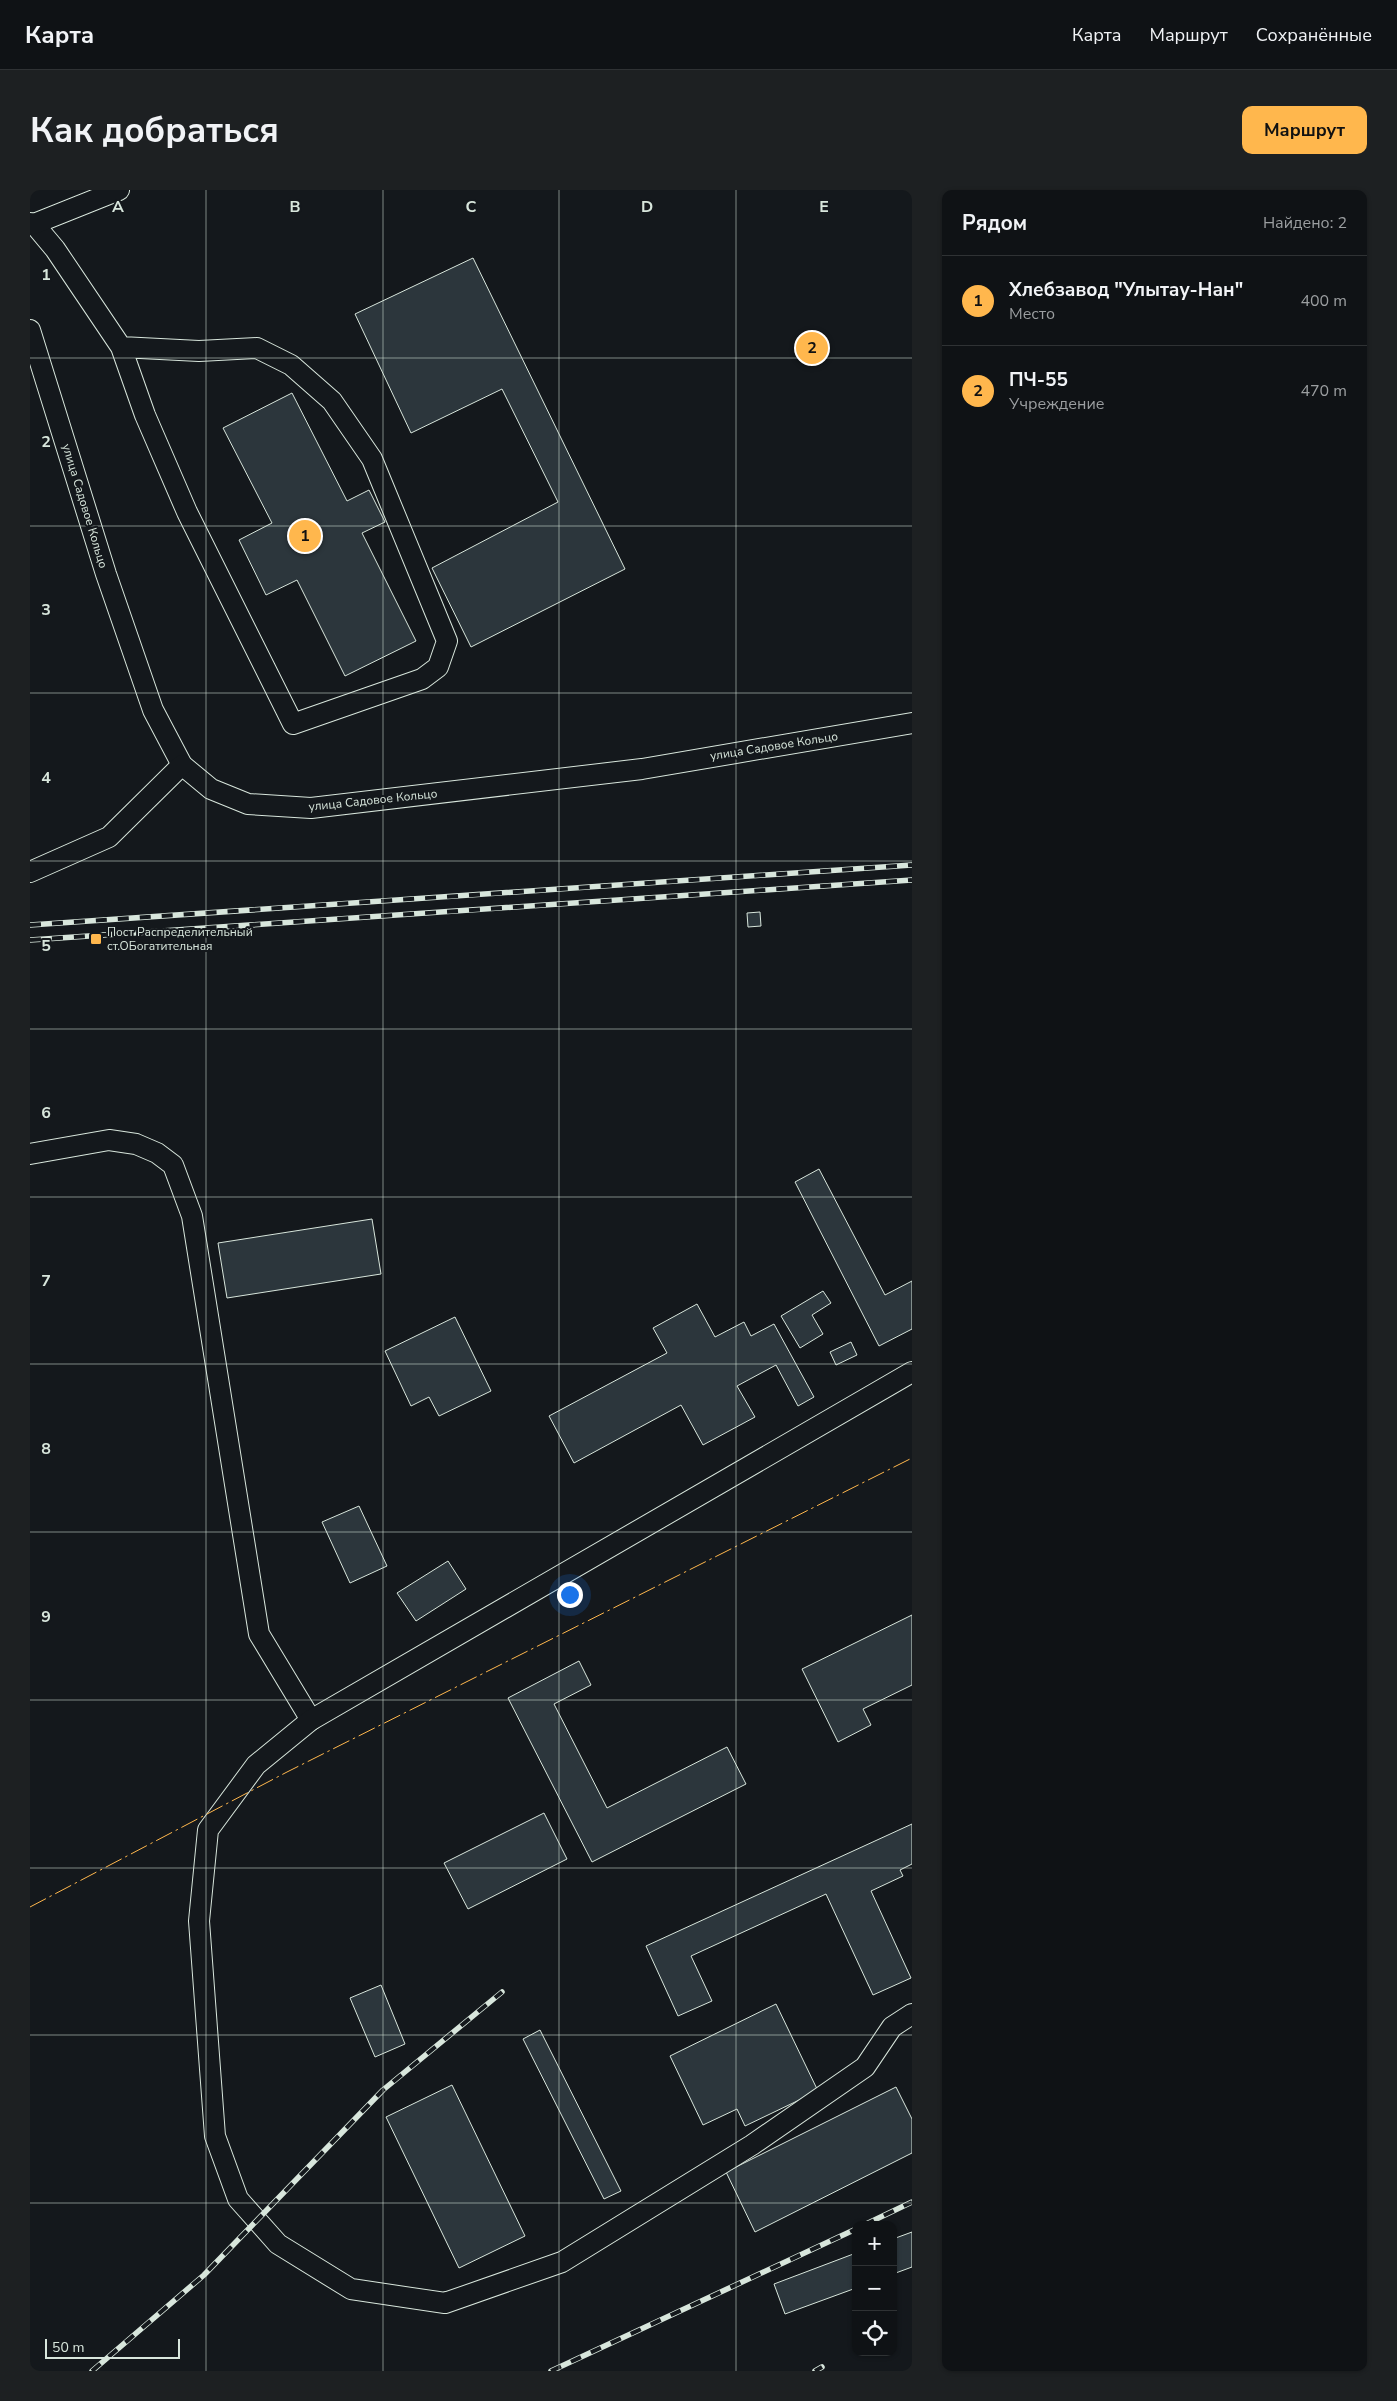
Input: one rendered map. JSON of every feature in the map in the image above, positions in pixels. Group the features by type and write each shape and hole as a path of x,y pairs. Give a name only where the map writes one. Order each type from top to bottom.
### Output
{"street":[{"path":"119,190 32,223 55,249 121,347 145,416 187,512 293,724 422,679 438,667 447,641 372,459 332,401 290,365 257,348 199,351 121,347"},
{"name":"улица Садовое Кольцо","path":"30,330 106,574 153,710 182,765 211,789 248,804 311,808 642,768 912,724"},
{"path":"30,872 109,837 182,765"},
{"path":"30,1154 109,1140 136,1144 150,1150 173,1165 192,1216 259,1634 311,1720"},
{"path":"912,1372 311,1720 256,1765 208,1830 199,1921 215,2136 238,2199 278,2244 351,2289 445,2303 562,2262 752,2145 865,2067 892,2026 912,2014"}],"building":[{"path":"473,258 625,569 471,647 432,568 558,502 502,389 411,433 355,314"},
{"path":"292,393 347,501 369,490 385,522 362,533 416,641 345,676 297,580 266,595 239,540 272,523 223,428"},
{"path":"760,912 761,926 748,927 747,913"},
{"path":"819,1169 885,1295 912,1281 912,1329 879,1346 795,1182"},
{"path":"372,1219 381,1274 227,1298 218,1243"},
{"path":"823,1291 831,1303 812,1315 823,1334 800,1348 781,1316"},
{"path":"697,1304 715,1337 744,1322 751,1336 774,1324 814,1397 798,1406 776,1365 737,1386 755,1417 703,1445 681,1405 574,1463 549,1416 667,1353 653,1328"},
{"path":"455,1317 491,1391 439,1416 429,1397 411,1406 385,1351"},
{"path":"851,1342 857,1355 836,1365 830,1352"},
{"path":"359,1506 387,1566 350,1583 322,1522"},
{"path":"448,1561 466,1589 416,1621 397,1593"},
{"path":"912,1615 912,1685 863,1709 871,1725 838,1742 802,1669"},
{"path":"579,1661 591,1685 554,1704 607,1808 727,1747 746,1784 592,1862 508,1698"},
{"path":"544,1813 567,1859 468,1909 444,1863"},
{"path":"912,1824 912,1864 900,1870 903,1876 871,1891 911,1978 873,1995 826,1894 691,1956 712,2001 678,2016 646,1946"},
{"path":"381,1985 405,2044 375,2057 350,1998"},
{"path":"776,2004 818,2091 745,2126 737,2109 703,2125 670,2056"},
{"path":"540,2030 621,2191 604,2199 523,2039"},
{"path":"452,2085 525,2236 459,2268 386,2117"},
{"path":"896,2087 912,2119 912,2153 755,2232 726,2172"},
{"path":"912,2232 912,2267 897,2273 897,2266 897,2238"},
{"path":"852,2255 852,2289 785,2314 774,2284"}],"railway":[{"path":"30,925 912,865"},
{"path":"30,940 912,880"},
{"path":"92,2371 204,2275 383,2090 502,1992"},
{"path":"872,2221 912,2202"},
{"path":"551,2371 852,2231"},
{"path":"815,2371 822,2367"}],"power":[{"path":"30,1907 287,1772 912,1458"}],"place":[{"name":"ПЧ-55","path":"812,348"},
{"name":"Хлебзавод \"Улытау-Нан\"","path":"305,536"},
{"name":"Пост Распределительный ст.ОБогатительная","path":"96,939"}]}
